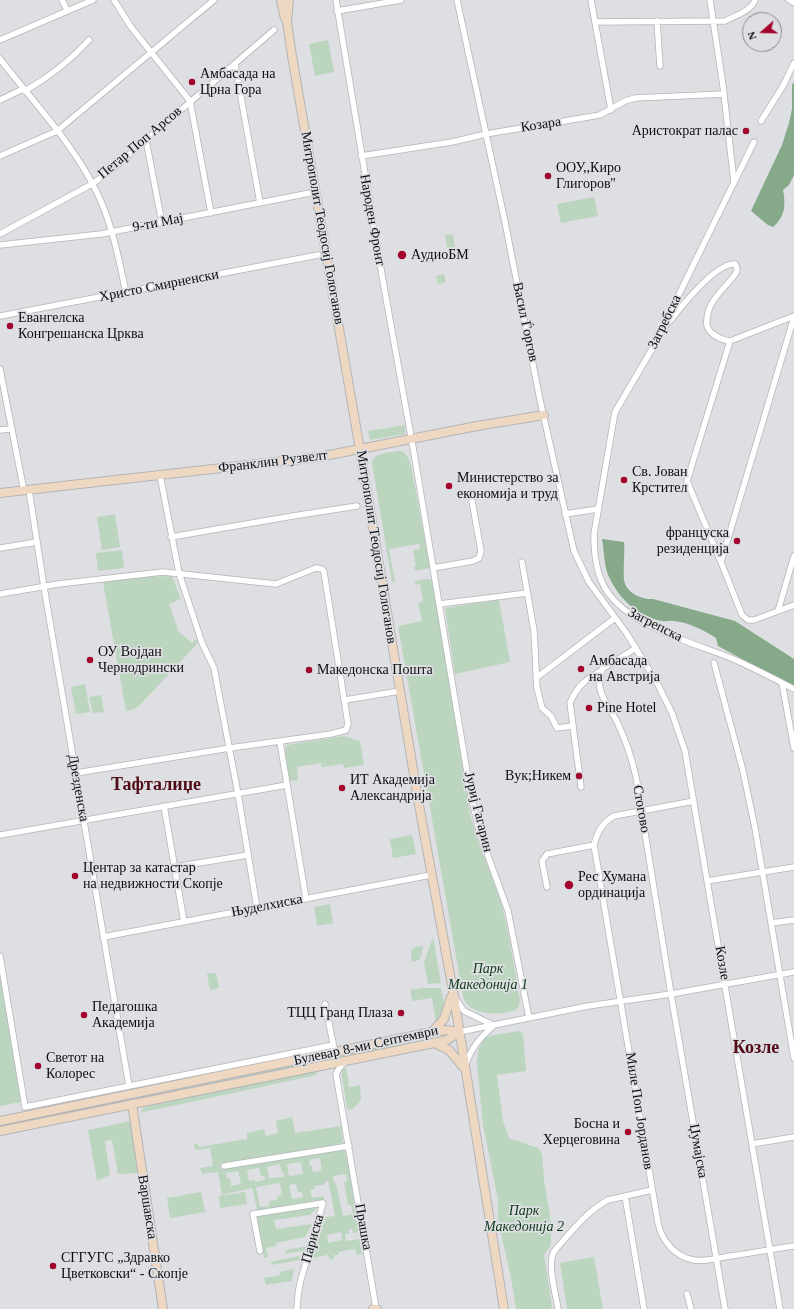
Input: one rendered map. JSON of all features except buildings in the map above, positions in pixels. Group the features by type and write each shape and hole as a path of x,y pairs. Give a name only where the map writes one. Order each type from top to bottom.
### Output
{"street":[{"path":"62,0 67,10"},
{"path":"0,40 93,0"},
{"path":"114,0 131,27 190,101 211,213"},
{"path":"0,156 57,131 214,0"},
{"name":"Митрополит Теодосиј Гологанов","path":"281,0 284,15 288,22"},
{"name":"Митрополит Теодосиј Гологанов","path":"289,0 288,22 315,192 431,875 453,991 464,1068 504,1309"},
{"name":"Народен Фронт","path":"336,0 412,440"},
{"path":"337,11 402,0"},
{"name":"Васил Ѓоргов","path":"457,0 574,551 597,594 625,631"},
{"path":"592,0 610,110"},
{"path":"710,0 724,94 734,182"},
{"path":"595,22 725,21 738,15 753,5 755,0"},
{"path":"789,0 794,2"},
{"path":"657,22 660,66"},
{"name":"Петар Поп Арсов","path":"0,234 92,184 111,170 274,30"},
{"path":"0,100 40,82 70,60 90,40"},
{"path":"0,59 57,131 92,184 112,232 126,293"},
{"path":"761,121 783,86 794,63"},
{"path":"235,64 260,203"},
{"name":"Козара","path":"362,156 452,142 486,134 600,115 625,101 635,98 724,94"},
{"path":"146,140 162,223"},
{"name":"Загребска","path":"598,509 615,412 665,327 680,292 754,142"},
{"name":"9-ти Мај","path":"0,245 112,232 315,192"},
{"name":"Христо Смирненски","path":"0,316 318,256"},
{"path":"665,327 698,288 722,267 731,264 735,264 737,271 709,309 706,322 711,333 723,340 730,341 794,316"},
{"path":"721,562 794,316"},
{"path":"730,341 688,481 742,615 748,620 754,620 794,605"},
{"name":"Дрезденска","path":"0,374 37,542 129,1086"},
{"name":"Франклин Рузвелт","path":"0,493 304,459 360,450 477,426 544,415"},
{"path":"0,430 11,429"},
{"name":"Јуриј Гагарин","path":"412,440 471,796 480,834 508,910 529,1018"},
{"path":"160,475 179,573 202,643 214,668 230,748 257,908"},
{"path":"433,568 473,561 479,558 481,551 472,501"},
{"path":"171,537 357,506"},
{"path":"565,514 598,509"},
{"name":"Загрепска","path":"598,509 594,534 598,571 609,594 622,608 667,634 732,659 794,689"},
{"path":"0,548 37,542"},
{"path":"778,611 794,556"},
{"path":"522,562 534,631 537,688 542,708 551,716 557,728 573,726"},
{"path":"0,594 163,572 277,584 316,568 323,570 345,700 348,724 346,730 331,734 230,748 76,773"},
{"path":"439,604 528,592"},
{"path":"536,678 615,618"},
{"name":"Козле","path":"625,631 664,697 678,728 685,751 780,1309"},
{"path":"581,787 570,703 574,693 582,684 602,669 636,648"},
{"path":"714,663 749,798 794,1058"},
{"name":"Стогово","path":"602,669 599,680 599,688 618,723 629,748 636,777 671,994"},
{"path":"782,683 794,748"},
{"path":"345,700 400,691"},
{"path":"280,742 306,899"},
{"path":"0,835 287,786"},
{"path":"547,887 542,861 547,854 594,845 596,836 601,827 614,816 694,801"},
{"path":"164,806 184,922"},
{"name":"Миле Поп Јорданов","path":"594,845 659,1229 671,1248 681,1256 694,1260 717,1259 794,1246"},
{"path":"174,867 248,855"},
{"path":"707,881 794,866"},
{"name":"Њуделхиска","path":"103,937 431,875"},
{"path":"771,923 794,920"},
{"path":"0,956 25,1107 138,1084 334,1049 325,1004"},
{"path":"459,1032 621,1001 671,994 794,972"},
{"path":"453,991 458,1003 464,1011 493,1026"},
{"path":"432,1032 444,1019 453,991"},
{"name":"Џумајска","path":"671,994 725,1309"},
{"path":"434,1043 449,1050 464,1068 469,1055 480,1037 493,1026"},
{"name":"Булевар 8-ми Септември","path":"0,1121 145,1092 334,1049 446,1030 459,1032"},
{"name":"Булевар 8-ми Септември","path":"0,1130 434,1043 447,1040 459,1032"},
{"path":"324,1066 329,1067 336,1074 341,1065 345,1062"},
{"name":"Прашка","path":"336,1074 375,1309"},
{"path":"138,1084 145,1092"},
{"path":"79,1096 81,1105"},
{"name":"Варшавска","path":"132,1104 163,1309"},
{"path":"752,1144 794,1137"},
{"path":"224,1166 349,1146"},
{"path":"558,1309 551,1264 552,1254 592,1210 608,1200 652,1190"},
{"path":"625,1196 644,1309"},
{"name":"Париска","path":"260,1251 253,1214 323,1203 300,1283 298,1309"},
{"path":"687,1294 690,1309"}],"green space":[{"path":"328,40 334,72 315,76 309,44"},
{"path":"794,82 794,175 789,185 783,190 784,210 780,219 773,227 768,225 751,211 782,145 792,109 792,85"},
{"path":"594,197 598,216 561,223 557,204"},
{"path":"453,234 455,247 447,248 445,235"},
{"path":"444,274 446,282 438,284 436,276"},
{"path":"405,425 404,434 370,440 368,431"},
{"path":"398,451 403,452 408,457 411,465 430,568 415,571 414,567 416,566 413,550 420,549 419,544 389,549 395,582 392,582 372,463 373,459 379,455"},
{"path":"115,514 120,547 102,550 97,517"},
{"path":"602,539 624,542 624,580 625,585 631,592 640,597 653,599 735,621 794,659 794,687 718,646 716,638 702,630 691,625 679,622 664,621 644,615 628,604 616,589 607,572"},
{"path":"122,550 124,568 98,571 96,553"},
{"path":"172,576 181,599 169,604 179,632 192,643 196,639 198,643 139,706 132,710 126,711 103,582 141,577"},
{"name":"Парк Македонија 1","path":"428,579 432,580 434,588 470,814 477,838 501,902 509,936 520,1001 518,1008 509,1012 497,1014 479,1012 469,1006 463,996 398,626 422,621 418,603 423,601 420,584 415,585 414,581"},
{"path":"499,600 510,662 455,674 445,608"},
{"path":"85,684 90,712 76,714 71,687"},
{"path":"101,695 104,712 93,713 89,697"},
{"path":"344,736 360,741 364,765 344,768 343,764 322,767 321,763 297,767 298,780 289,781 285,751 287,745"},
{"path":"412,835 416,854 393,858 390,839"},
{"path":"330,904 333,923 317,926 314,907"},
{"path":"433,937 441,983 428,984 424,962"},
{"path":"423,946 419,960 412,962 411,952 413,948"},
{"path":"216,973 219,988 210,990 207,974"},
{"path":"0,977 21,1102 0,1106"},
{"path":"422,988 441,988 444,1006 442,1014 436,1022 432,998 412,1001 410,990"},
{"name":"Парк Македонија 2","path":"520,1031 523,1034 526,1071 497,1075 503,1121 509,1138 538,1148 542,1154 544,1180 551,1222 551,1245 544,1255 552,1306 551,1309 516,1309 511,1278 498,1220 498,1200 483,1125 477,1064 478,1050 483,1040 488,1036"},
{"path":"439,1034 439,1036 320,1063 319,1060"},
{"path":"314,1061 315,1064 241,1079 241,1076"},
{"path":"346,1067 349,1087 360,1085 360,1102 351,1110 347,1108 342,1076 342,1070"},
{"path":"316,1070 317,1075 139,1113 144,1108 154,1104"},
{"path":"234,1077 235,1080 142,1100 141,1096"},
{"path":"121,1100 121,1104 6,1125 28,1119"},
{"path":"292,1117 295,1133 341,1126 343,1143 220,1165 221,1169 345,1150 350,1173 358,1232 353,1233 352,1229 349,1229 349,1234 345,1234 346,1241 359,1239 362,1254 357,1255 355,1249 338,1252 338,1255 334,1255 334,1259 330,1260 328,1255 312,1258 326,1217 335,1216 328,1180 323,1185 314,1186 315,1189 310,1190 312,1198 325,1196 322,1201 258,1213 252,1188 222,1195 218,1172 202,1174 200,1168 213,1166 210,1148 195,1150 194,1144 198,1144 199,1147 247,1139 247,1133 264,1129 266,1136 278,1133 276,1121","holes":["320,1158 322,1171 313,1172 312,1166 310,1166 309,1160","301,1162 303,1174 289,1176 287,1164","280,1164 282,1173 284,1172 284,1177 269,1178 267,1167","259,1168 261,1176 264,1176 265,1180 255,1182 254,1180 249,1181 247,1170","238,1171 241,1184 231,1186 230,1178 227,1179 226,1173","346,1174 347,1181 344,1182 348,1205 351,1205 353,1214 343,1216 336,1183 334,1183 333,1176","280,1183 282,1195 277,1196 277,1200 269,1201 269,1206 260,1207 256,1187","296,1184 298,1192 302,1192 303,1197 292,1199 289,1185","341,1232 342,1240 328,1243 327,1235"]},
{"path":"131,1121 139,1173 118,1174 112,1140 105,1141 110,1175 97,1181 88,1130"},
{"path":"201,1192 205,1212 170,1218 167,1198"},
{"path":"245,1192 247,1204 220,1208 219,1196"},
{"path":"318,1207 310,1215 274,1220 276,1229 312,1224 305,1237 276,1243 276,1246 266,1248 268,1257 264,1258 257,1216"},
{"path":"307,1246 307,1250 283,1254 286,1250"},
{"path":"299,1256 300,1260 271,1265 271,1262"},
{"path":"594,1257 603,1309 567,1309 560,1263"},
{"path":"294,1269 292,1281 266,1285 264,1278 281,1275 280,1272"}],"place":[{"name":"Амбасада на Црна Гора","path":"192,82"},
{"name":"Аристократ палас","path":"746,131"},
{"name":"ООУ,,Киро Глигоров''","path":"548,176"},
{"name":"АудиоБМ","path":"402,255"},
{"name":"Евангелска Конгрешанска Црква","path":"10,326"},
{"name":"Св. Јован Крстител","path":"624,480"},
{"name":"Министерство за економија и труд","path":"449,486"},
{"name":"француска резиденција","path":"737,541"},
{"name":"ОУ Војдан Чернодрински","path":"90,660"},
{"name":"Амбасада на Австрија","path":"581,669"},
{"name":"Македонска Пошта","path":"309,670"},
{"name":"Pine Hotel","path":"589,708"},
{"name":"Вук;Никем","path":"579,776"},
{"name":"ИТ Академија Александрија","path":"342,788"},
{"name":"Центар за катастар на недвижности Скопје","path":"75,876"},
{"name":"Рес Хумана ординација","path":"569,885"},
{"name":"ТЦЦ Гранд Плаза","path":"401,1013"},
{"name":"Педагошка Академија","path":"84,1015"},
{"name":"Светот на Колорес","path":"38,1066"},
{"name":"Босна и Херцеговина","path":"628,1132"},
{"name":"СГГУГС „Здравко Цветковски“ - Скопје","path":"53,1266"}],"district":[{"name":"Тафталиџе","path":"156,785"},
{"name":"Козле","path":"756,1048"}]}
